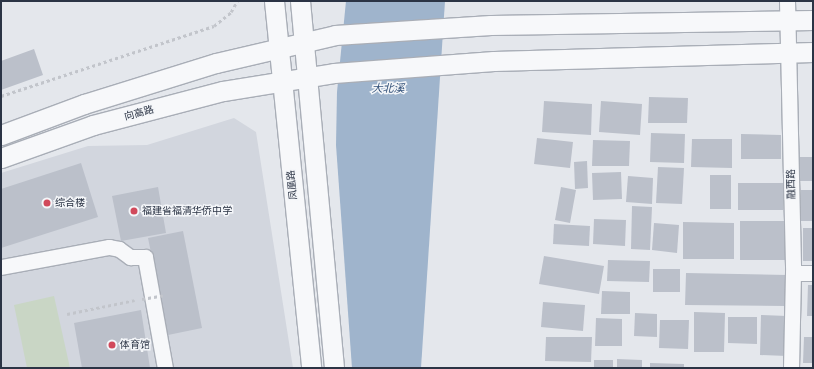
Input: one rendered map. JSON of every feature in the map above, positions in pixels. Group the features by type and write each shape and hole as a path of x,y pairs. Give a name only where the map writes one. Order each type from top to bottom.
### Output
{"street":[{"name":"凤凰路","path":"274,1 311,368"},
{"path":"300,1 334,368"},
{"name":"融西路","path":"787,1 793,273 791,368"},
{"path":"1,135 84,104 216,63 335,35 491,25 813,20"},
{"name":"向高路","path":"1,158 101,123 223,91 334,73 494,61 813,52"},
{"path":"1,267 109,247 119,249 130,257 145,257 165,368"},
{"path":"793,273 813,273"}],"path":[{"path":"1,96 214,26 231,12 237,1"},
{"path":"67,314 164,296"}],"shaded area":[{"name":"福建省福清华侨中学","path":"234,118 256,132 293,368 1,368 1,173 88,146 147,145"}],"green space":[{"path":"54,296 70,368 27,368 14,305"}],"water":[{"name":"大北溪","path":"346,1 445,1 421,368 352,368 336,145 337,92"}],"building":[{"path":"34,49 43,75 1,90 1,61"},
{"path":"649,97 688,98 687,123 648,123"},
{"path":"544,101 592,104 591,135 542,132"},
{"path":"601,101 642,104 640,135 599,132"},
{"path":"651,133 685,134 684,163 650,162"},
{"path":"741,134 781,135 781,159 741,159"},
{"path":"537,138 573,142 570,168 534,164"},
{"path":"692,139 732,139 732,168 691,167"},
{"path":"593,140 630,141 629,166 592,166"},
{"path":"797,157 813,157 813,181 797,181"},
{"path":"587,161 588,188 575,189 574,162"},
{"name":"综合楼","path":"81,163 98,217 1,248 1,189"},
{"path":"658,167 684,168 682,204 656,203"},
{"path":"621,172 622,199 593,200 592,173"},
{"path":"710,175 731,175 731,209 710,209"},
{"path":"628,176 653,178 652,204 626,202"},
{"path":"738,183 783,183 783,210 738,210"},
{"path":"158,187 166,233 121,241 112,196"},
{"path":"561,187 576,190 570,223 555,220"},
{"path":"801,190 813,190 813,221 801,221"},
{"path":"632,206 652,207 650,250 631,249"},
{"path":"594,219 626,220 625,246 593,244"},
{"path":"740,221 787,221 787,260 740,260"},
{"path":"683,222 734,223 734,259 683,259"},
{"path":"654,223 679,225 677,253 652,250"},
{"path":"554,224 590,226 589,246 553,244"},
{"path":"803,228 813,228 813,261 803,261"},
{"path":"183,231 202,328 168,335 148,238"},
{"path":"544,256 604,266 599,294 539,284"},
{"path":"608,260 650,261 649,282 607,281"},
{"path":"653,269 680,269 680,292 653,292"},
{"path":"686,273 787,275 786,306 685,305"},
{"path":"808,285 813,285 813,316 807,316"},
{"path":"602,291 630,292 630,314 601,314"},
{"path":"543,302 585,305 583,331 541,327"},
{"name":"体育馆","path":"141,310 150,368 82,368 74,323"},
{"path":"694,312 725,313 724,352 694,352"},
{"path":"635,313 657,314 657,337 634,336"},
{"path":"761,315 787,316 787,356 760,355"},
{"path":"728,317 757,317 757,344 728,343"},
{"path":"596,318 622,319 622,346 595,346"},
{"path":"660,320 689,320 688,349 659,348"},
{"path":"546,337 592,337 591,362 545,361"},
{"path":"804,337 813,337 813,363 803,363"},
{"path":"617,359 642,360 642,368 617,368"},
{"path":"594,360 613,360 613,368 594,368"},
{"path":"650,363 684,364 684,368 650,368"}],"place":[{"name":"综合楼","path":"47,203"},
{"name":"福建省福清华侨中学","path":"134,211"},
{"name":"体育馆","path":"112,345"}]}
